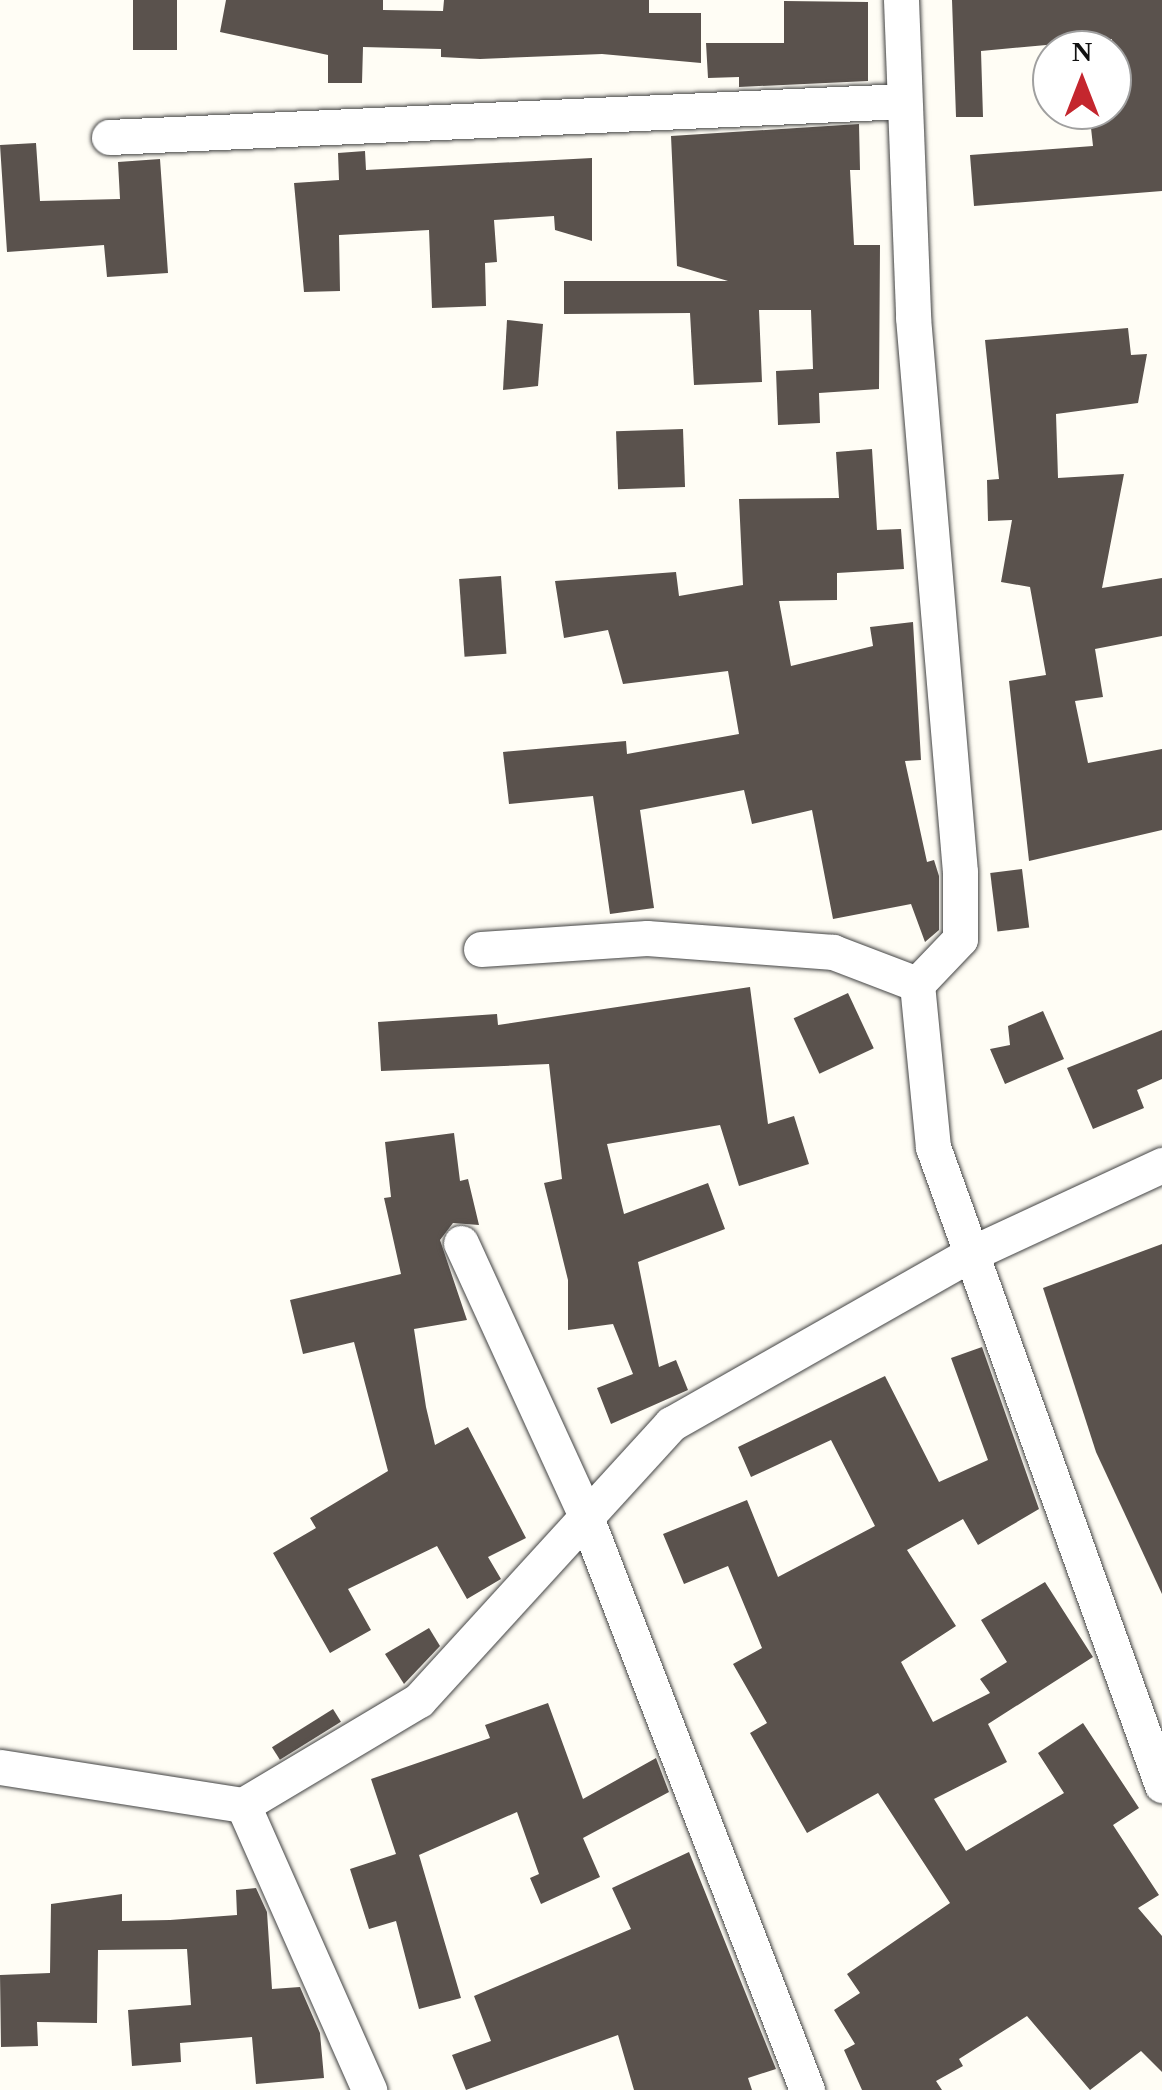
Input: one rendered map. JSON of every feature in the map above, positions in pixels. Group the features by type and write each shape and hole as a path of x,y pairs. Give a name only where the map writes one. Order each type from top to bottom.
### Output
{"street":[{"path":"901,0 913,318 960,872 960,939 917,984 933,1147 968,1255 1086,1559 1162,1785"},
{"path":"109,137 904,101"},
{"path":"481,949 647,938 832,952 917,984"},
{"path":"0,1768 243,1806 419,1700 584,1512 670,1424 968,1255 1162,1165"},
{"path":"461,1243 584,1512 807,2090"},
{"path":"243,1806 369,2090"}],"building":[{"path":"133,0 177,0 177,50 133,50"},
{"path":"226,0 383,0 383,10 443,11 444,0 649,0 649,13 701,13 701,63 602,54 480,59 441,57 441,49 363,47 362,83 328,83 328,55 220,32"},
{"path":"952,0 1162,0 1162,191 974,206 970,155 1093,146 1091,130 1132,130 1132,30 1032,30 1032,46 981,51 983,117 956,117"},
{"path":"784,1 868,2 868,81 739,87 739,77 708,78 706,43 784,43"},
{"path":"859,124 860,170 850,170 854,245 880,245 879,389 819,393 820,423 778,425 776,371 813,369 811,310 759,310 762,382 694,385 690,313 564,314 564,281 728,281 677,266 671,136"},
{"path":"36,143 40,201 120,199 118,162 160,159 168,273 107,277 104,245 7,252 0,145"},
{"path":"365,151 366,170 592,158 592,241 555,230 554,216 494,220 497,262 485,263 486,306 432,308 429,230 339,235 340,291 304,292 294,183 339,180 338,153"},
{"path":"507,320 543,324 538,386 503,390"},
{"path":"1128,328 1131,355 1147,354 1138,403 1056,414 1058,478 1124,474 1102,588 1162,578 1162,636 1095,649 1103,697 1075,701 1088,763 1162,749 1162,830 1029,861 1009,681 1046,675 1030,587 1001,582 1012,520 988,521 987,480 999,479 985,340"},
{"path":"683,429 685,487 618,489 616,431"},
{"path":"872,449 877,530 901,529 904,569 837,573 837,600 779,601 791,666 873,646 870,627 913,622 921,760 905,761 927,862 934,860 939,876 939,930 925,942 911,904 833,919 812,810 752,824 744,790 640,810 654,908 610,914 593,796 509,804 503,752 626,741 627,754 739,734 728,671 623,684 608,630 564,638 555,581 676,572 679,596 743,585 739,499 839,498 836,452"},
{"path":"501,576 506,654 465,657 459,579"},
{"path":"1022,869 1029,928 997,931 990,873"},
{"path":"750,987 768,1124 794,1116 809,1164 739,1186 720,1125 607,1144 624,1214 708,1183 725,1229 638,1262 659,1367 676,1360 688,1390 611,1424 597,1388 633,1374 613,1324 568,1330 568,1280 544,1183 562,1179 549,1064 381,1071 378,1022 497,1014 498,1025"},
{"path":"848,993 874,1048 819,1074 794,1018"},
{"path":"1043,1011 1064,1059 1005,1084 990,1049 1010,1045 1008,1026"},
{"path":"1162,1030 1162,1079 1137,1090 1144,1108 1093,1129 1067,1068"},
{"path":"454,1133 460,1181 468,1179 479,1225 453,1223 440,1240 467,1320 414,1329 426,1407 435,1445 468,1427 526,1538 488,1557 501,1579 467,1599 437,1546 348,1589 371,1630 330,1653 273,1553 316,1528 310,1518 388,1471 354,1342 303,1354 290,1300 401,1274 384,1198 391,1197 385,1142"},
{"path":"1162,1244 1162,1594 1096,1452 1043,1288"},
{"path":"982,1347 1039,1509 978,1545 963,1519 907,1550 956,1626 901,1662 933,1722 990,1693 980,1679 1007,1662 981,1620 1045,1582 1093,1657 988,1724 1007,1762 934,1799 966,1851 1064,1793 1038,1753 1083,1723 1139,1808 1113,1825 1159,1895 1138,1908 1162,1936 1162,2072 1141,2051 1090,2090 1027,2016 959,2059 963,2066 936,2081 942,2090 862,2090 844,2050 855,2044 834,2010 860,1993 847,1974 950,1903 878,1793 807,1833 750,1733 767,1723 733,1664 762,1648 728,1566 684,1584 663,1534 747,1500 778,1577 875,1526 831,1440 751,1477 738,1447 885,1376 939,1482 988,1460 951,1358"},
{"path":"429,1628 440,1646 404,1684 385,1654"},
{"path":"548,1703 583,1799 656,1758 669,1792 583,1838 600,1877 541,1904 530,1878 539,1874 517,1812 419,1855 461,1998 419,2009 396,1921 369,1929 350,1869 396,1854 371,1779 490,1738 485,1725"},
{"path":"333,1709 341,1722 280,1760 272,1747"},
{"path":"689,1852 776,2069 748,2078 752,2090 634,2090 618,2035 466,2090 452,2055 491,2041 474,1996 631,1929 612,1888"},
{"path":"256,1888 267,1912 272,1989 300,1987 320,2033 324,2078 256,2084 252,2037 180,2043 181,2062 132,2066 128,2010 191,2005 187,1949 98,1950 97,2023 37,2022 38,2046 1,2047 0,1975 50,1973 51,1904 122,1894 122,1921 237,1915 236,1890"}]}
